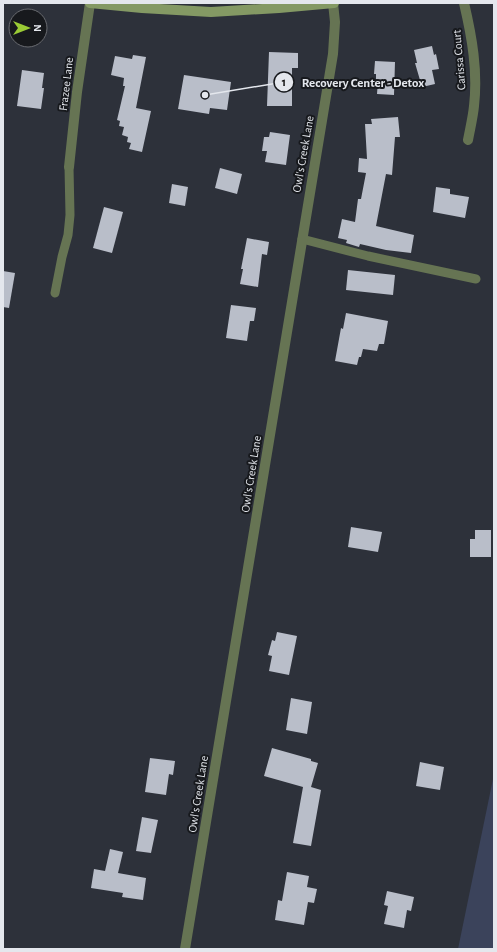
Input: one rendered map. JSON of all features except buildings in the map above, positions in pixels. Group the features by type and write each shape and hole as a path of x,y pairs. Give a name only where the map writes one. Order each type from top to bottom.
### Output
{"main road":[{"path":"90,3 211,12 333,3"}],"street":[{"name":"Frazee Lane","path":"69,168 77,92 90,3"},
{"name":"Owl's Creek Lane","path":"185,949 333,54 335,22 333,3"},
{"name":"Carissa Court","path":"464,3 472,42 476,76 474,107 468,140"}],"lane":[{"path":"56,293 62,257 68,235 70,215 69,168"},
{"path":"302,239 368,256 476,279"}],"shaded area":[{"path":"494,774 494,949 458,949"}],"place":[{"name":"Recovery Center - Detox","path":"205,95"}]}
